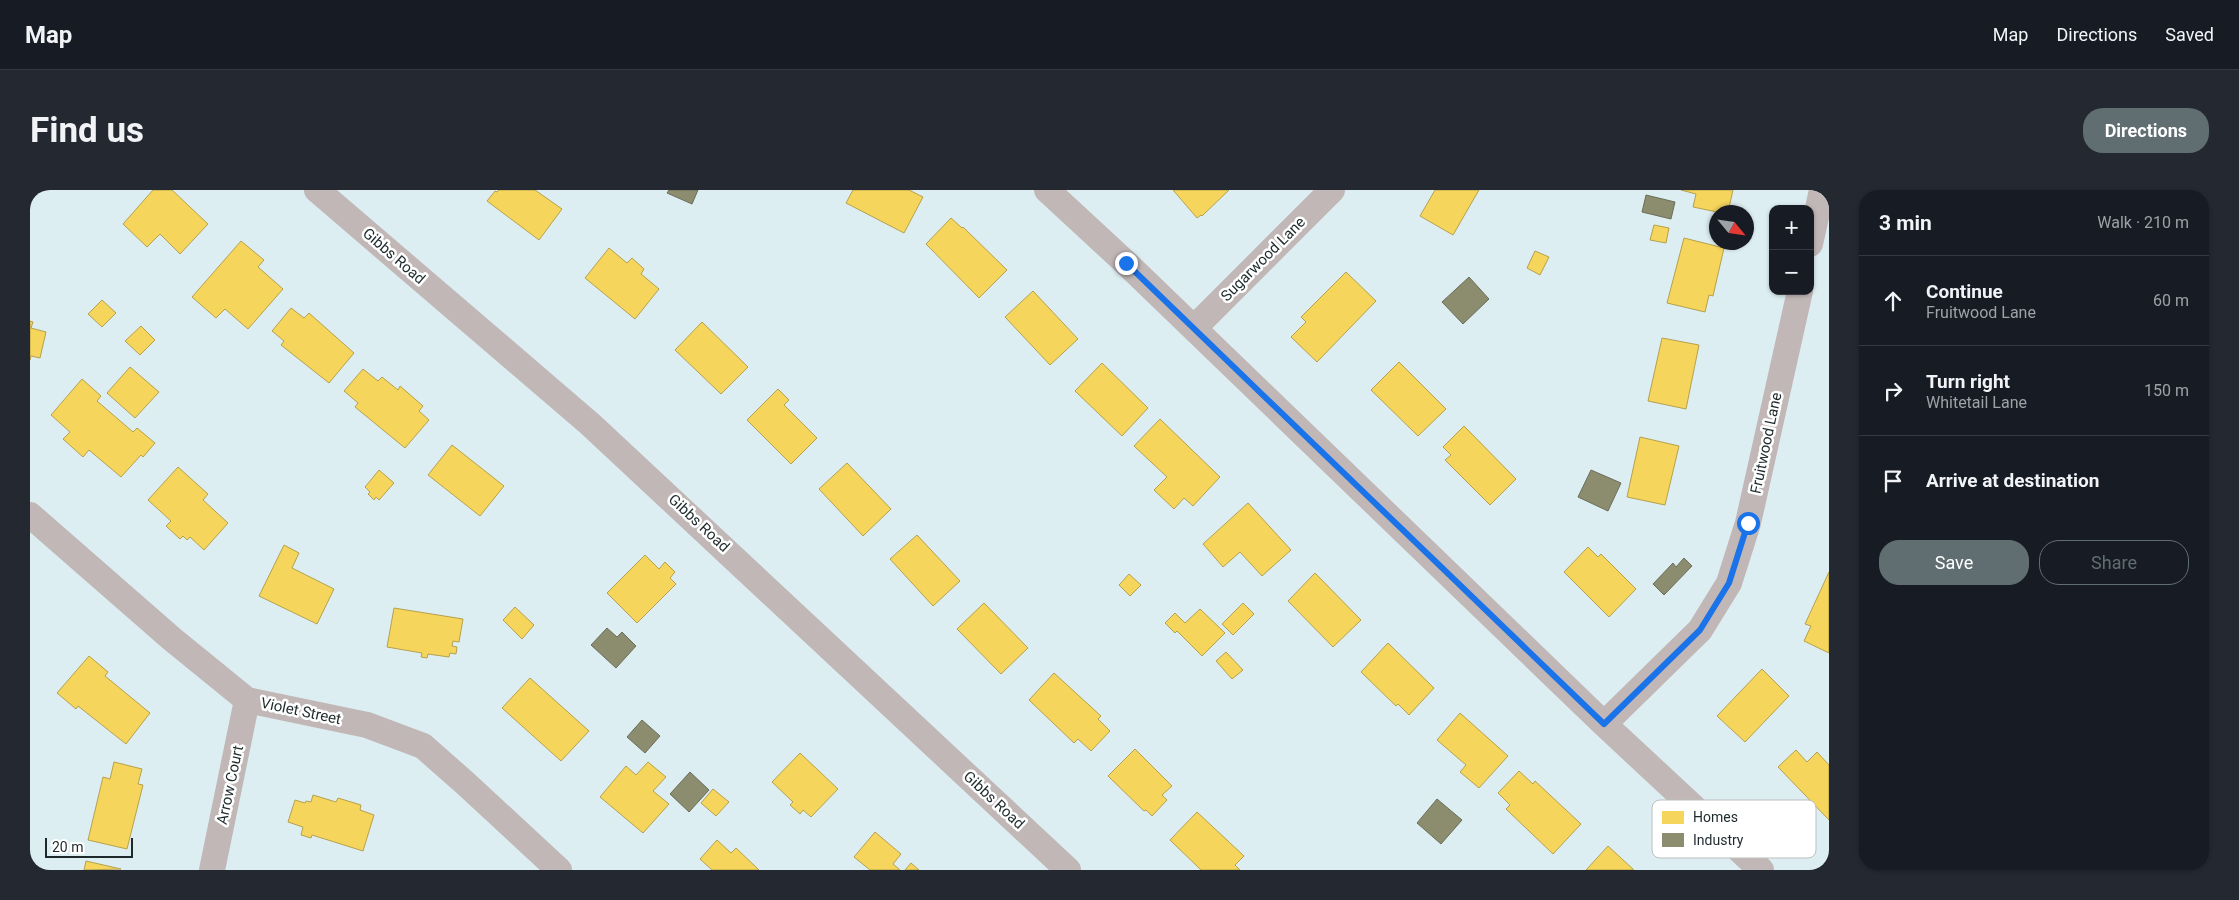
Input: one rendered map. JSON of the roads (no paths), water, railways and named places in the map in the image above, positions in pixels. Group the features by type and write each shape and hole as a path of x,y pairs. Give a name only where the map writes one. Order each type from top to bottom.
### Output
{"street":[{"name":"Gibbs Road","path":"317,190 597,431 1068,870"},
{"path":"1047,190 1194,328 1604,724 1686,800"},
{"name":"Sugarwood Lane","path":"1194,328 1332,190"},
{"path":"1814,226 1822,190"},
{"name":"Fruitwood Lane","path":"1604,724 1700,630 1729,583 1748,523 1799,295"},
{"name":"Violet Street","path":"30,515 172,639 248,700 367,725 422,746 559,870"},
{"name":"Arrow Court","path":"212,870 248,700"},
{"path":"1748,858 1761,870"}]}
